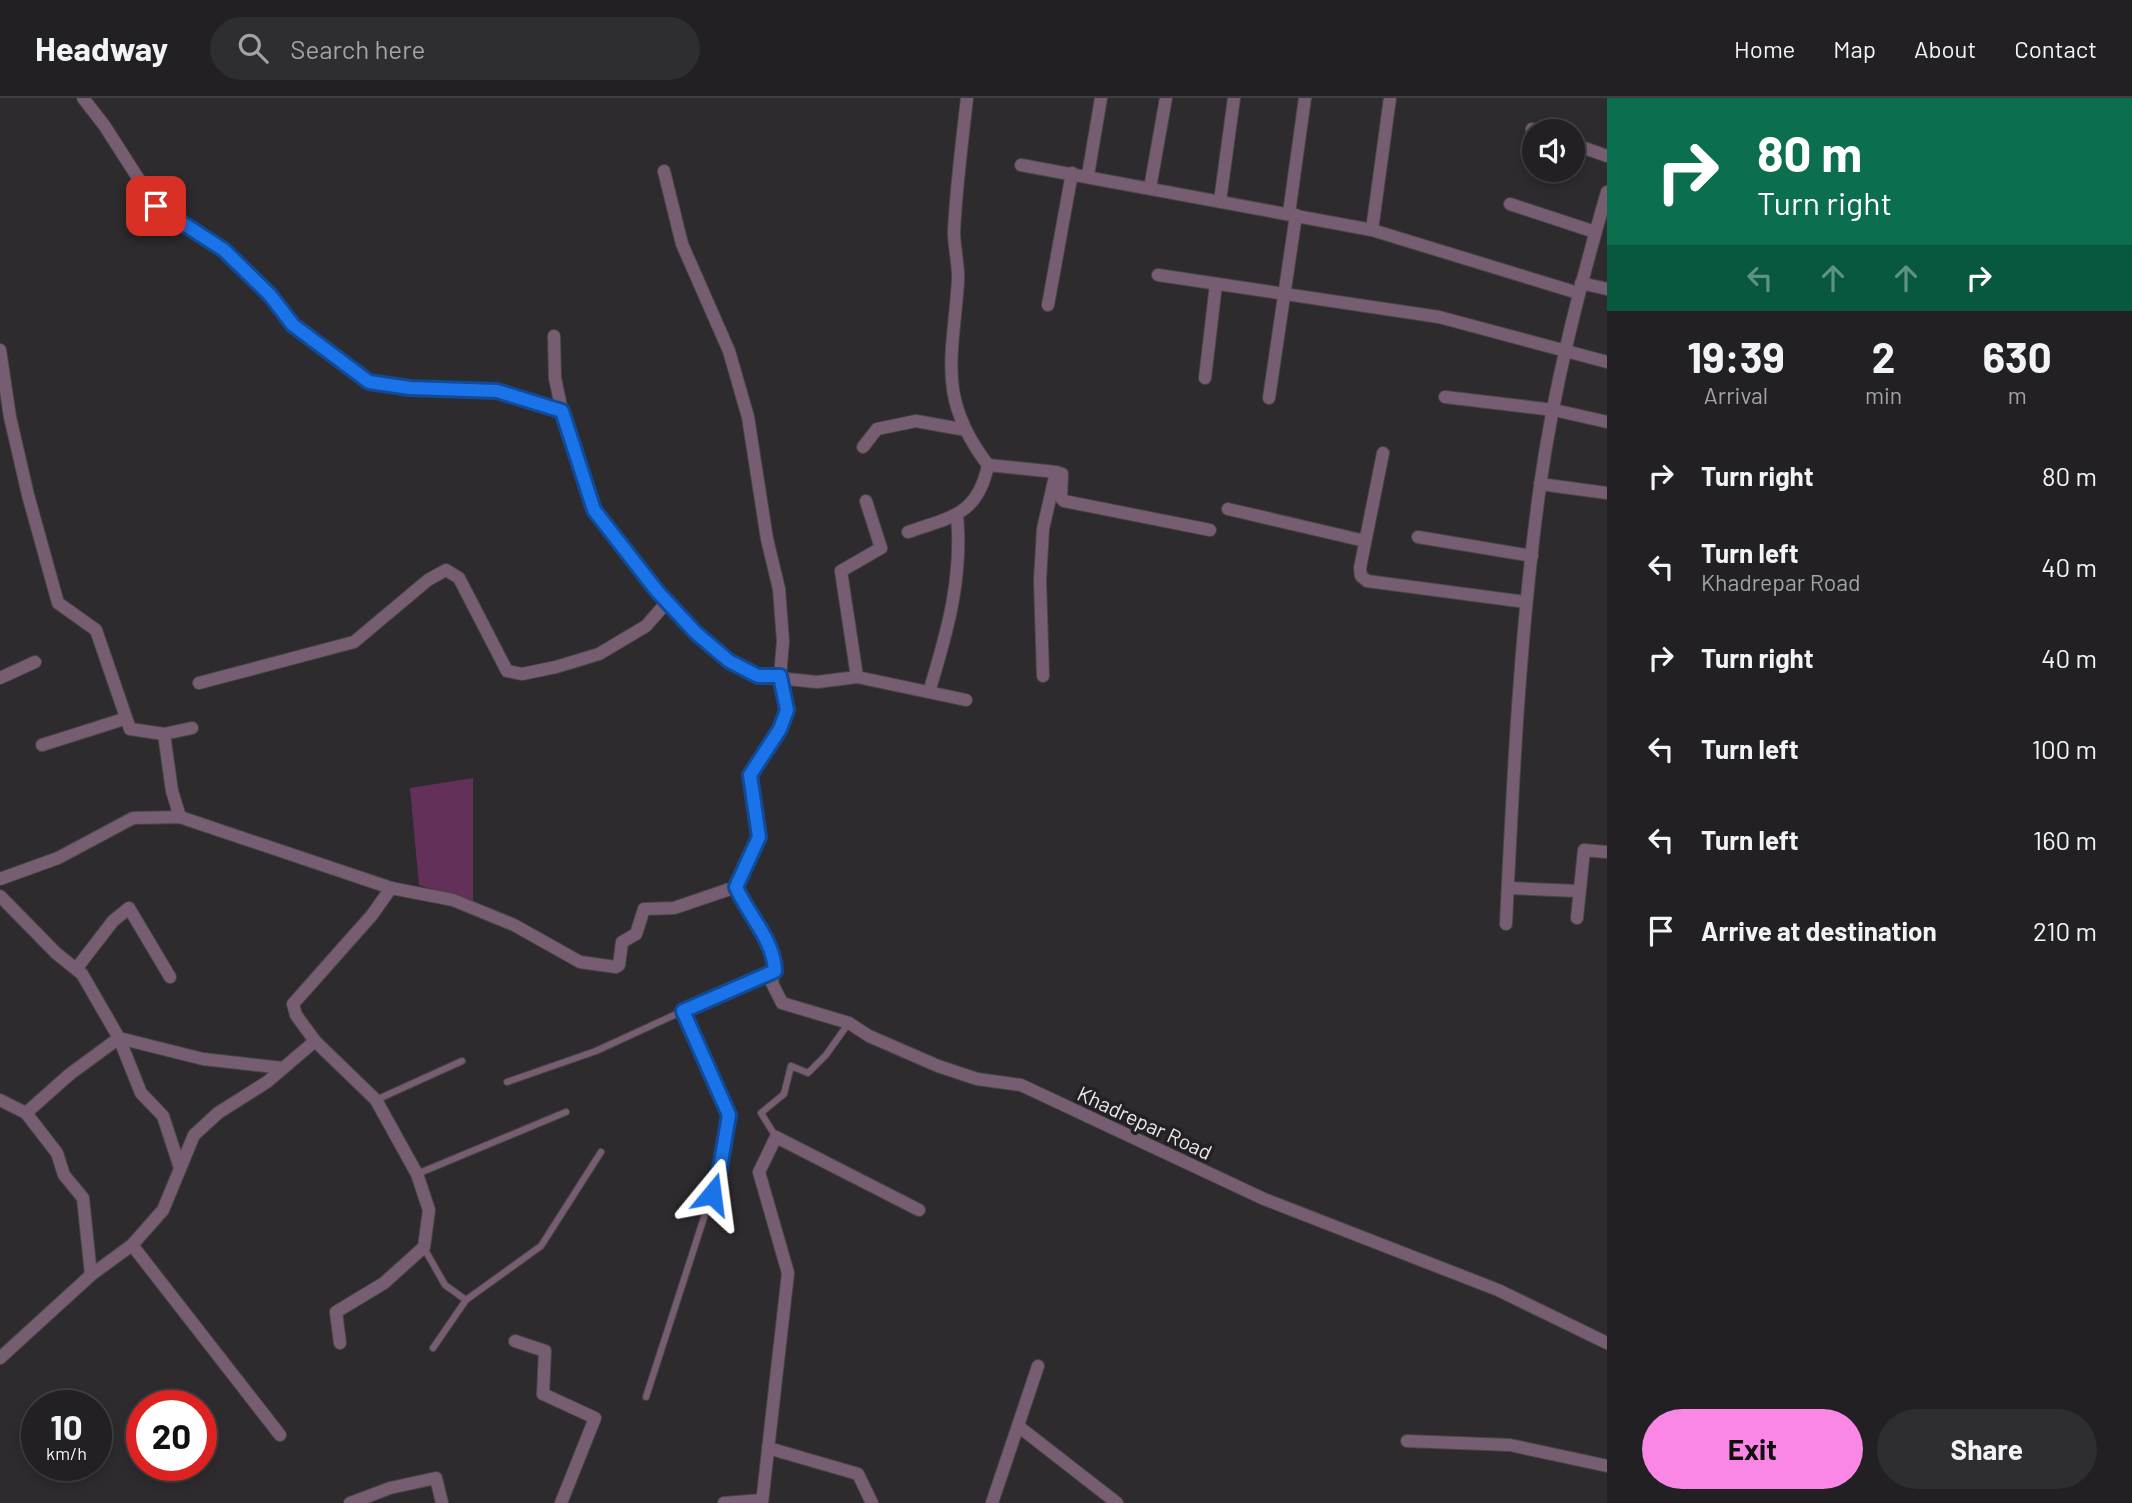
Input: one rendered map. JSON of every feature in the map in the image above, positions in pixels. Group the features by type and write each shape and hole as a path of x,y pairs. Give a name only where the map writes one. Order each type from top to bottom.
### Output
{"street":[{"path":"83,98 104,124 156,206 224,250 270,295 293,325 369,382 410,388 497,391 562,411"},
{"path":"967,98 954,235 958,278 949,369 956,404 966,430 988,465"},
{"path":"1088,175 1101,98"},
{"path":"1150,188 1166,98"},
{"path":"1220,201 1234,98"},
{"path":"1269,398 1285,294 1305,98"},
{"path":"1371,230 1390,98"},
{"path":"1585,148 1607,156"},
{"path":"1021,165 1088,175 1371,230 1580,288 1607,289"},
{"path":"0,879 58,858 134,818 180,817 391,888 453,900 514,925 580,962 616,967 619,965 622,942 636,934 645,909 674,908 736,887 759,837 750,775 780,729 787,710 780,676 783,640 779,589 767,539 752,447 753,435 729,351 682,244 664,171"},
{"path":"1048,305 1072,173"},
{"path":"1506,924 1526,602 1541,484 1565,352 1607,192"},
{"path":"1510,204 1595,232"},
{"path":"1158,275 1439,317 1607,362"},
{"path":"1205,379 1216,284"},
{"path":"554,336 555,377 562,411 594,510 667,602 696,633 729,661 758,676 780,676 817,682 857,677 966,700"},
{"path":"0,351 10,417 58,603 96,630 124,719 130,729 164,734 192,727"},
{"path":"1445,397 1554,410 1607,422"},
{"path":"863,447 877,429 916,421 966,430"},
{"path":"1383,453 1360,568 1361,576 1367,581 1526,602"},
{"path":"988,465 1056,472 1062,474 1064,480 1061,498 1064,500 1210,530"},
{"path":"908,532 957,515 974,504 988,465"},
{"path":"1043,676 1043,528 1056,472"},
{"path":"1541,484 1607,493"},
{"path":"857,677 841,571 881,548 866,501"},
{"path":"1228,509 1365,541"},
{"path":"929,692 956,594 960,551 957,515"},
{"path":"1418,537 1532,556"},
{"path":"199,684 355,642 428,580 446,570 459,578 508,671 522,674 578,663 599,654 646,626 667,602"},
{"path":"0,678 35,662"},
{"path":"42,746 124,719"},
{"path":"164,734 172,791 180,817"},
{"path":"1577,918 1584,850 1607,852"},
{"name":"Khadrepar Road","path":"736,887 747,912 772,948 775,971 772,974 776,995 782,1003 849,1023 869,1036 938,1066 977,1079 1021,1085 1264,1199 1498,1290 1607,1343"},
{"path":"340,1343 336,1312 384,1283 424,1247 429,1210 417,1174 376,1100 315,1041 296,1015 293,1004 372,915 391,888"},
{"path":"1508,888 1578,891"},
{"path":"0,895 56,953 76,969 119,1038 141,1093 163,1116 180,1168"},
{"path":"76,969 113,921 129,908 170,977"},
{"path":"26,1113 69,1074 119,1038 203,1059 283,1068"},
{"path":"0,1358 91,1275 132,1245 163,1210 194,1135 218,1113 283,1068 315,1041"},
{"path":"0,1100 26,1113 57,1153 64,1175 82,1198 91,1275"},
{"path":"724,1503 762,1502 788,1273 759,1172 776,1137 919,1210"},
{"path":"132,1245 280,1435"},
{"path":"515,1341 545,1351 543,1394 595,1418 561,1503"},
{"path":"992,1503 1038,1366"},
{"path":"1018,1426 1118,1503"},
{"path":"1407,1441 1510,1445 1607,1466"},
{"path":"768,1448 858,1474 872,1503"},
{"path":"350,1503 390,1488 436,1478 442,1503"}],"lane":[{"path":"507,1082 596,1051 772,974"},
{"path":"646,1397 720,1168 729,1115 683,1011"},
{"path":"776,1137 761,1114 784,1094 791,1066 808,1073 826,1055 849,1023"},
{"path":"376,1100 462,1061"},
{"path":"417,1174 566,1112"},
{"path":"433,1348 466,1300 541,1246 601,1152"},
{"path":"424,1247 445,1285 466,1300"}],"shaded area":[{"path":"473,778 473,902 419,885 410,788"}],"route":[{"path":"156,206 185,228 224,250 270,295 293,325 369,382 410,388 497,391 562,411 577,465 594,510 657,591 696,633 729,661 758,676 780,676 787,710 780,729 750,775 759,837 736,887 747,912 772,948 775,971 683,1011 729,1115 720,1168 712,1194"}]}
